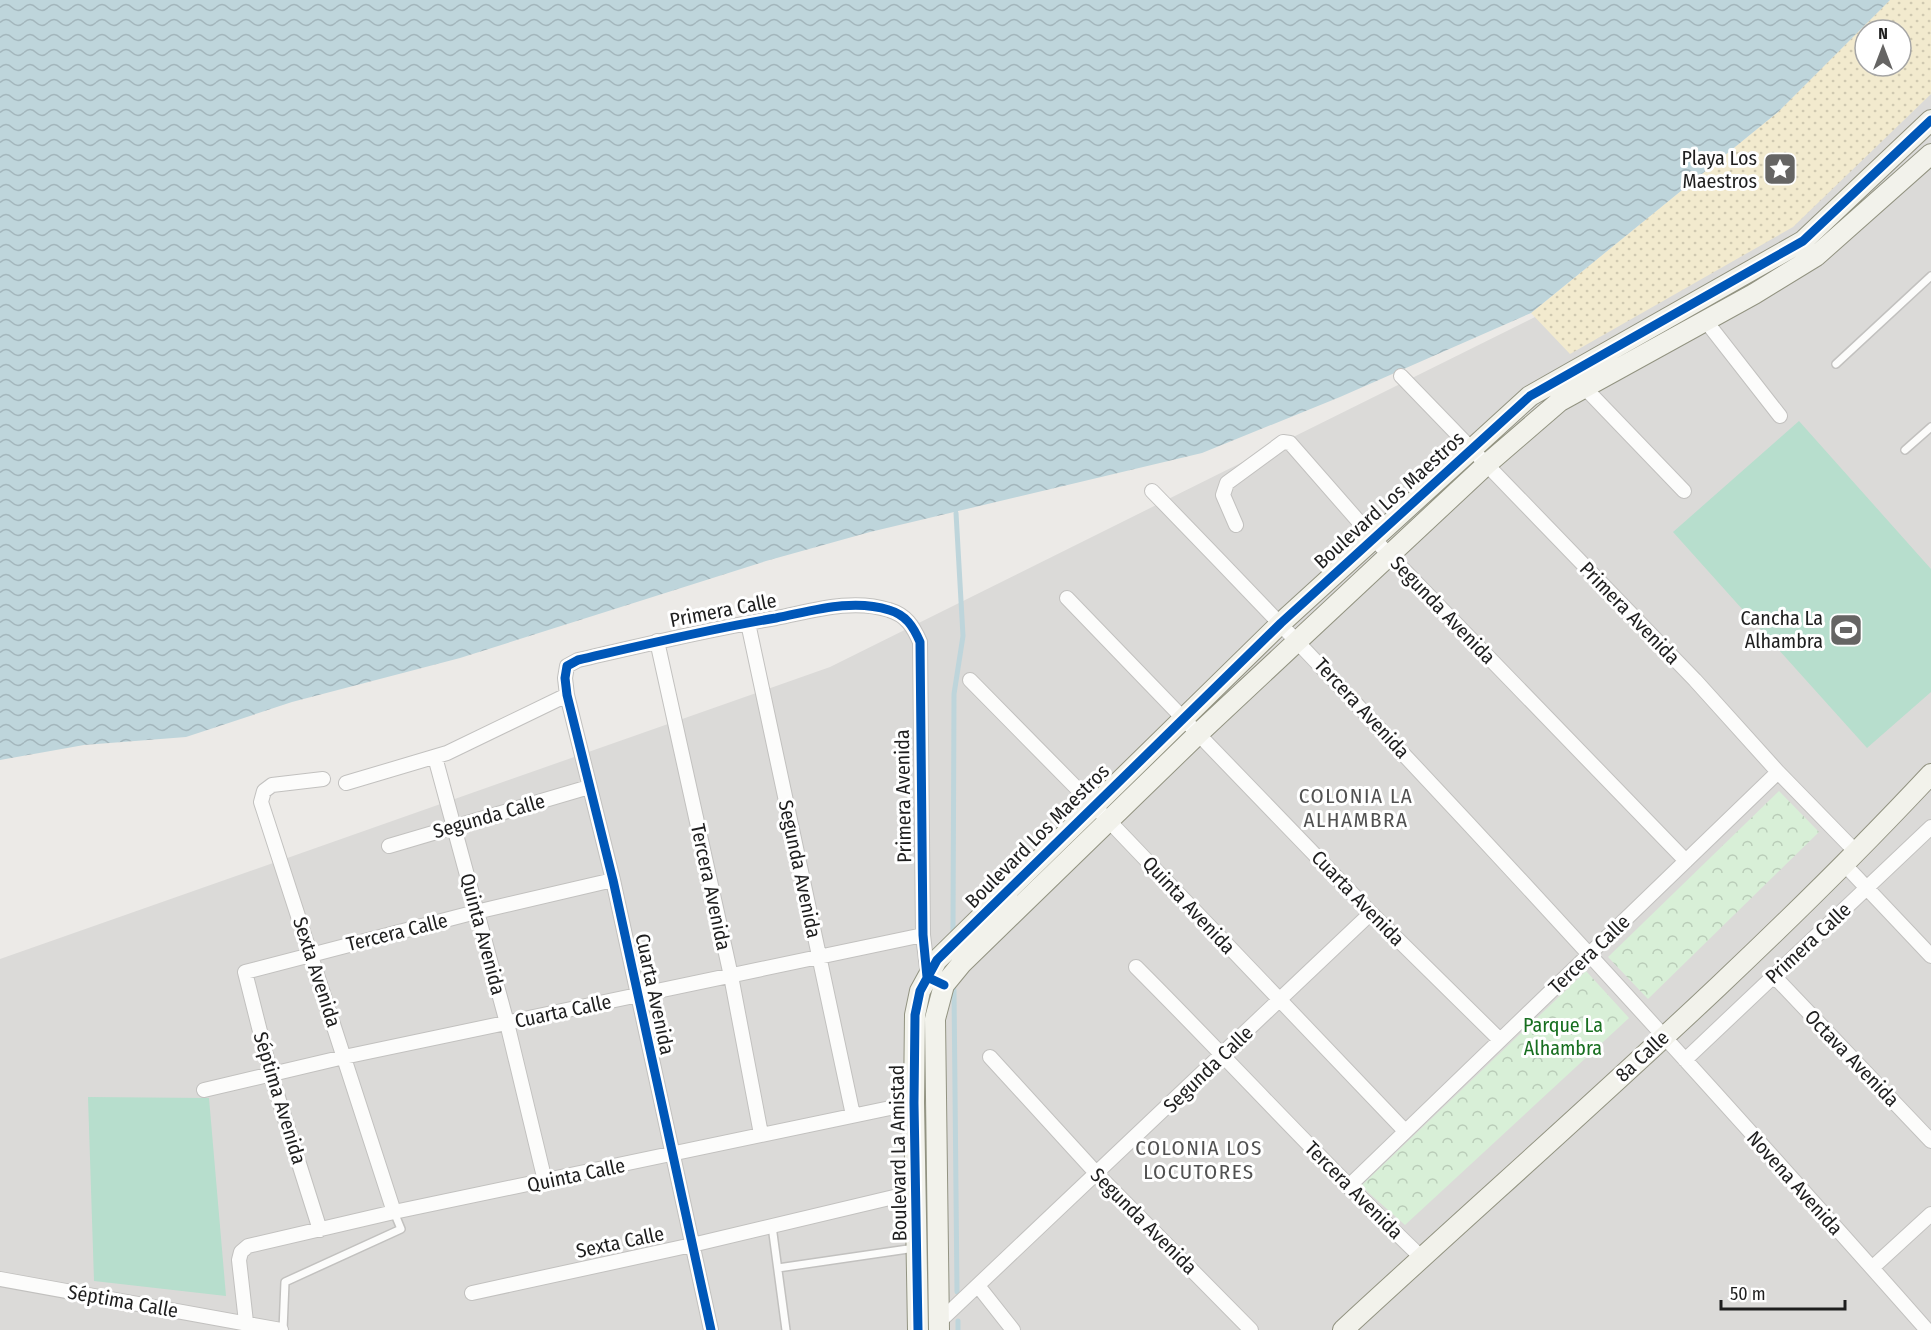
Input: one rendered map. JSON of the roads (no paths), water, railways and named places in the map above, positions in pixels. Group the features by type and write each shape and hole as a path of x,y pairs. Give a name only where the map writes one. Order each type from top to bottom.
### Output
{"street":[{"name":"Boulevard Los Maestros","path":"934,1019 937,960 1281,622 1530,396 1803,241 1931,120"},
{"name":"Boulevard Los Maestros","path":"936,981 962,963 1199,733 1487,464 1560,401 1816,256 1931,154"},
{"path":"1705,320 1780,416"},
{"name":"Primera Avenida","path":"1401,376 1695,680 1778,772 1851,859"},
{"path":"1584,387 1684,491"},
{"name":"Segunda Avenida","path":"1236,525 1223,495 1227,483 1283,442 1290,444 1374,539 1686,861"},
{"name":"Tercera Avenida","path":"1152,491 1299,640 1663,1037"},
{"name":"Cuarta Avenida","path":"1067,598 1371,913 1500,1040"},
{"name":"Primera Calle","path":"567,666 578,660 748,622 845,606 889,610"},
{"name":"Primera Avenida","path":"889,610 904,617 913,626 920,642 923,935 936,981"},
{"name":"Segunda Avenida","path":"748,622 853,1115"},
{"name":"Tercera Avenida","path":"657,641 731,976 761,1134"},
{"name":"Cuarta Avenida","path":"567,666 565,678 567,695 613,880 636,996 711,1330"},
{"name":"Quinta Avenida","path":"970,680 1095,806 1405,1131"},
{"path":"346,783 435,757 567,695"},
{"name":"Quinta Avenida","path":"435,757 507,1023 545,1181"},
{"name":"Tercera Calle","path":"1348,1187 1778,772"},
{"name":"8a Calle","path":"1343,1330 1663,1037 1851,859 1931,774"},
{"name":"Sexta Avenida","path":"323,779 272,785 264,791 261,802 394,1212"},
{"name":"Segunda Calle","path":"389,846 589,787"},
{"name":"Primera Calle","path":"1685,1060 1931,826"},
{"path":"1851,859 1867,888 1931,956"},
{"name":"Tercera Calle","path":"251,970 476,912 613,880"},
{"name":"Segunda Calle","path":"939,1326 1371,913"},
{"name":"Cuarta Calle","path":"204,1090 344,1057 923,935"},
{"name":"Tercera Avenida","path":"1136,967 1223,1054 1348,1187 1422,1258"},
{"name":"Séptima Avenida","path":"251,970 245,972 244,976 271,1075 320,1230"},
{"name":"Octava Avenida","path":"1774,976 1931,1141"},
{"name":"Boulevard La Amistad","path":"918,1330 914,1103 915,1015 936,981"},
{"name":"Boulevard La Amistad","path":"934,1019 939,1326"},
{"name":"Novena Avenida","path":"1663,1037 1927,1330"},
{"name":"Segunda Avenida","path":"990,1057 1097,1174 1251,1330"},
{"name":"Quinta Calle","path":"246,1322 239,1260 241,1252 248,1246 394,1212 914,1103"},
{"name":"Sexta Calle","path":"472,1293 772,1227 915,1192"},
{"path":"1872,1268 1931,1214"},
{"name":"Séptima Calle","path":"0,1279 282,1330"},
{"path":"979,1287 1013,1330"}],"lane":[{"path":"1836,364 1931,276"},
{"path":"1905,450 1931,427"},
{"path":"282,1330 285,1282 401,1229 394,1212"},
{"path":"772,1227 786,1330"},
{"path":"778,1268 916,1248"}],"water":[{"path":"0,0 1890,0 1872,18 1853,18 1853,37 1778,112 1531,313 1340,397 1202,453 870,532 766,561 460,658 292,702 186,737 84,745 0,760"}],"waterway":[{"path":"953,932 954,694 963,636 956,513"},
{"path":"954,990 957,1292"},
{"path":"958,1321 958,1330"}],"place":[{"name":"Playa Los Maestros","path":"1780,169"},
{"name":"Cancha La Alhambra","path":"1846,630"}],"district":[{"name":"COLONIA LA ALHAMBRA","path":"1356,808"},
{"name":"COLONIA LOS LOCUTORES","path":"1199,1160"}],"park label":[{"name":"Parque La Alhambra","path":"1563,1036"}]}
